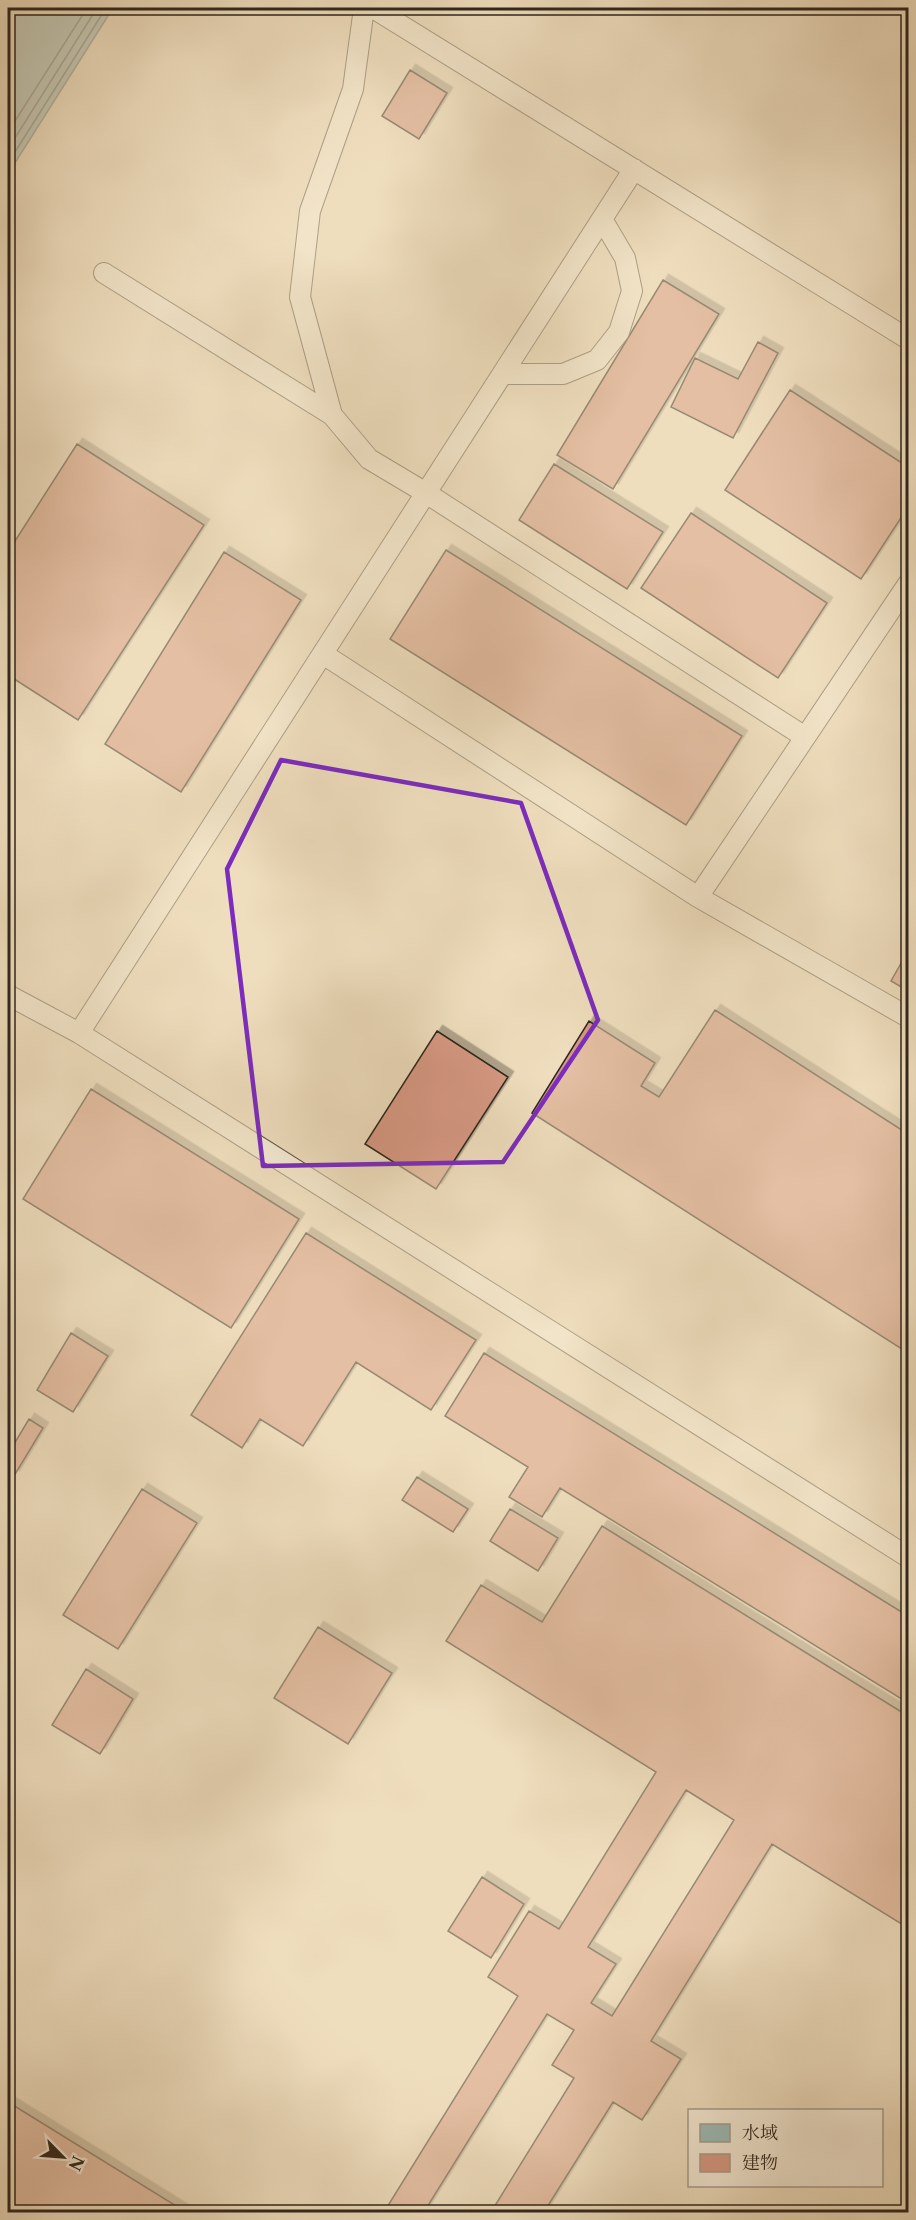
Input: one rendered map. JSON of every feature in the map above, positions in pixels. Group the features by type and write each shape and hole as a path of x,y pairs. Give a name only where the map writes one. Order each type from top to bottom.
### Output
{"lane":[{"path":"332,415 300,297 310,211 353,89 364,8"},
{"path":"373,8 909,339"},
{"path":"80,1033 634,169"},
{"path":"503,374 563,374 597,360 619,332 632,291 626,258 602,219"},
{"path":"104,273 332,415 369,459 426,493 806,737"},
{"path":"698,897 909,584"},
{"path":"323,654 698,897 909,1017"},
{"path":"8,995 80,1033 909,1557"}],"highlighted area":[{"path":"281,760 521,803 598,1020 503,1162 263,1166 227,869"}],"water":[{"path":"8,8 113,8 8,174"}],"building":[{"path":"410,70 447,93 419,139 382,116"},
{"path":"663,280 719,314 613,489 557,455"},
{"path":"758,342 778,353 733,438 671,407 695,358 738,379"},
{"path":"790,390 908,467 908,507 861,579 725,490"},
{"path":"77,444 204,525 78,720 8,675 8,552"},
{"path":"554,464 663,532 627,589 519,520"},
{"path":"691,513 827,603 778,678 641,588"},
{"path":"446,550 742,736 686,825 390,639"},
{"path":"224,552 301,600 181,792 105,744"},
{"path":"908,951 908,991 891,981"},
{"path":"715,1010 908,1134 908,1353 532,1113 589,1021 655,1063 641,1086 659,1097"},
{"path":"437,1031 508,1077 436,1189 365,1144"},
{"path":"91,1089 299,1219 231,1328 23,1199"},
{"path":"306,1233 476,1340 431,1410 356,1362 303,1446 260,1419 242,1448 191,1415"},
{"path":"71,1333 108,1356 73,1412 37,1390"},
{"path":"484,1353 908,1616 908,1703 560,1488 542,1517 509,1497 528,1467 445,1416"},
{"path":"29,1419 43,1428 14,1476 8,1472 8,1454"},
{"path":"417,1477 468,1509 453,1532 402,1500"},
{"path":"142,1489 197,1523 118,1649 63,1615"},
{"path":"510,1509 558,1538 538,1571 490,1541"},
{"path":"602,1526 908,1716 908,1928 772,1844 651,2041 681,2059 642,2120 613,2102 544,2212 491,2212 574,2078 552,2065 574,2030 547,2014 424,2212 384,2212 518,1996 488,1977 529,1911 559,1929 656,1772 446,1641 481,1585 542,1622","holes":["686,1790 734,1820 612,2016 591,2003 616,1964 588,1947"]},
{"path":"318,1627 392,1673 348,1744 274,1698"},
{"path":"86,1669 133,1699 100,1754 52,1725"},
{"path":"482,1877 524,1904 491,1958 448,1931"},
{"path":"8,2102 186,2212 8,2212"}]}
